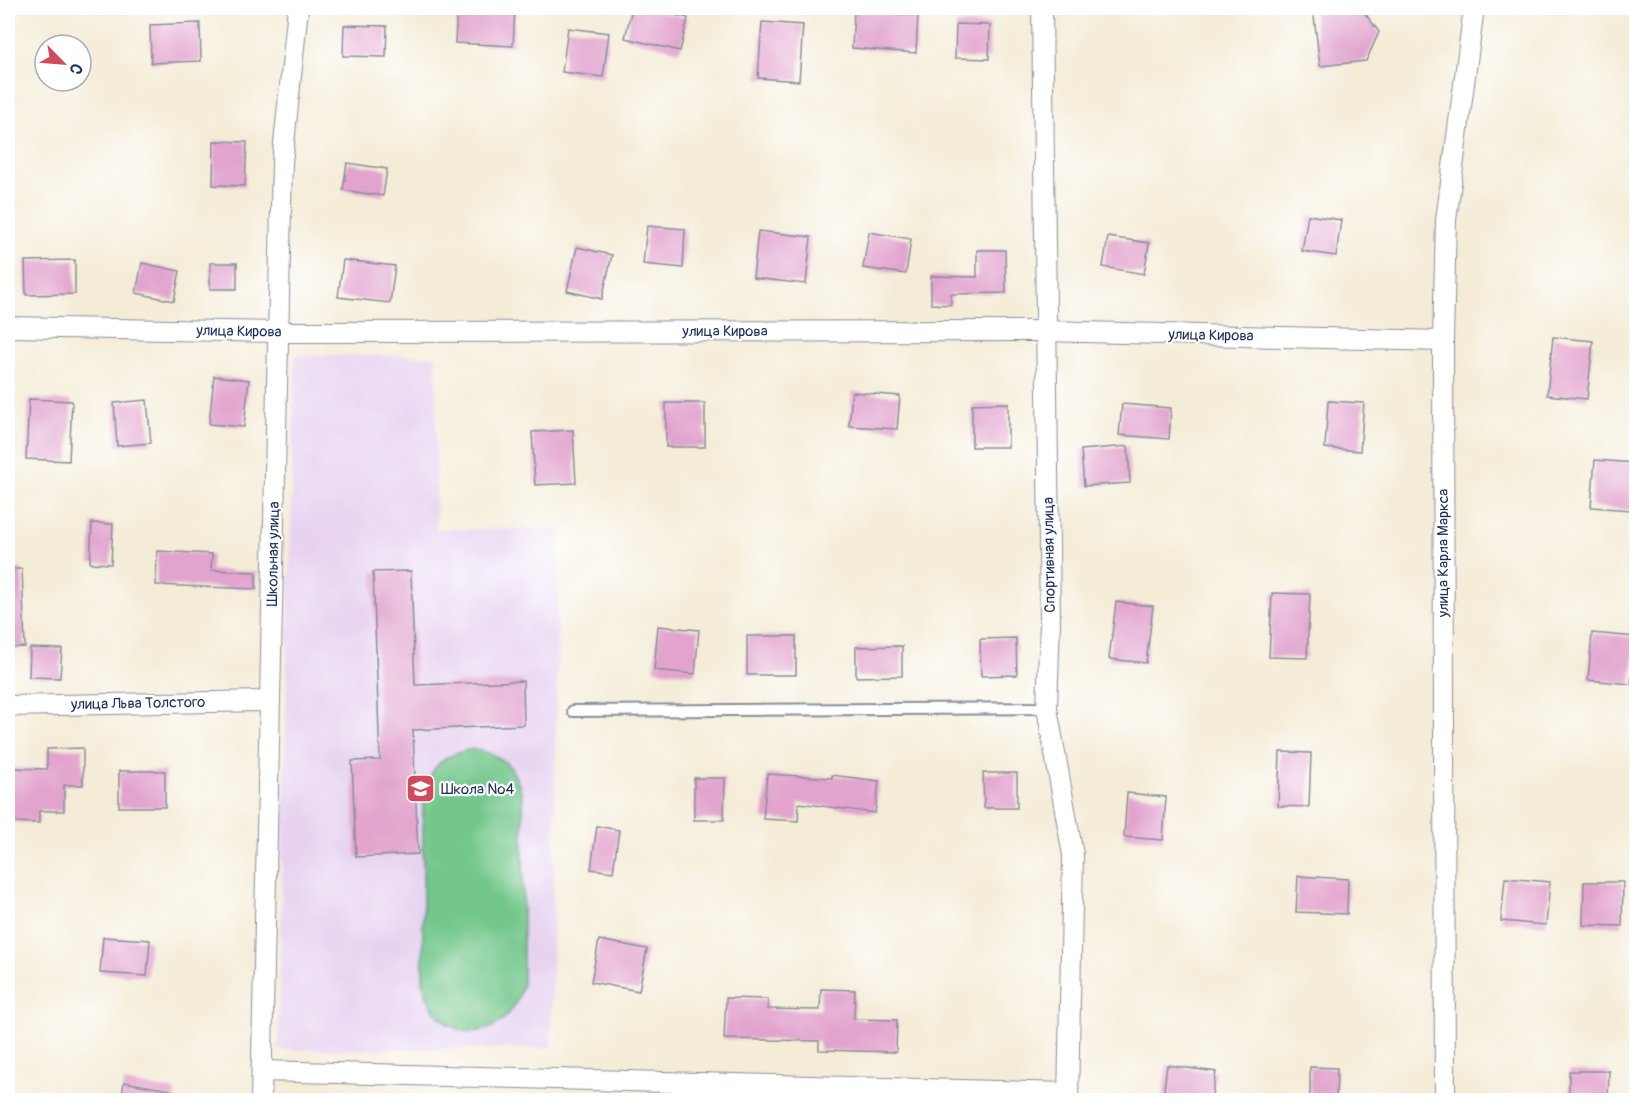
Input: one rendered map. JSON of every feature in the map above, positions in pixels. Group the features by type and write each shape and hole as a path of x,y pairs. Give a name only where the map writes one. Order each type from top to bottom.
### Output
{"street":[{"name":"Школьная улица","path":"261,1101 282,163 297,8"},
{"name":"Спортивная улица","path":"1042,8 1050,622 1047,708 1073,855 1068,1097"},
{"name":"улица Карла Маркса","path":"1445,1101 1443,341 1446,220 1474,8"},
{"name":"улица Кирова","path":"8,327 278,332 1045,331 1443,341"},
{"name":"улица Льва Толстого","path":"8,706 269,701"},
{"path":"263,1071 1068,1097"}],"lane":[{"path":"573,711 1047,708"}],"shaded area":[{"name":"Школа №4","path":"295,355 436,356 436,529 559,529 551,1048 278,1050"}],"green space":[{"path":"473,749 494,755 508,765 517,779 523,800 523,982 515,1004 503,1019 489,1028 473,1032 457,1028 442,1019 430,1004 423,982 423,801 429,780 438,765 452,755"}],"building":[{"path":"457,8 515,10 513,46 455,43"},
{"path":"632,8 645,8 688,18 680,51 625,38"},
{"path":"1313,8 1361,8 1379,32 1366,61 1320,66"},
{"path":"854,11 918,15 916,53 852,48"},
{"path":"762,22 803,25 799,81 758,78"},
{"path":"200,23 201,61 151,63 150,25"},
{"path":"956,24 990,25 989,59 955,58"},
{"path":"344,25 387,26 386,57 343,56"},
{"path":"568,28 609,33 603,77 562,72"},
{"path":"214,141 247,142 245,186 213,185"},
{"path":"347,163 387,169 383,196 343,190"},
{"path":"1308,215 1341,220 1336,256 1302,251"},
{"path":"647,226 685,229 683,268 643,264"},
{"path":"758,231 811,237 806,284 753,278"},
{"path":"869,232 911,239 906,274 863,268"},
{"path":"1108,237 1149,243 1144,274 1103,267"},
{"path":"577,247 612,255 602,299 567,291"},
{"path":"977,250 1005,250 1006,293 951,294 951,305 931,304 931,276 977,277"},
{"path":"75,260 75,294 26,295 25,261"},
{"path":"343,260 395,266 390,303 338,297"},
{"path":"142,263 180,271 174,301 136,293"},
{"path":"210,263 237,263 237,289 210,289"},
{"path":"1553,337 1593,341 1587,399 1547,395"},
{"path":"214,376 249,380 244,427 209,424"},
{"path":"852,392 900,396 897,429 849,426"},
{"path":"29,399 72,401 69,461 26,459"},
{"path":"147,400 151,443 117,446 114,403"},
{"path":"1328,401 1364,403 1360,451 1325,448"},
{"path":"666,403 705,403 705,447 666,447"},
{"path":"1008,403 1008,447 972,447 972,404"},
{"path":"1122,404 1171,408 1169,439 1119,435"},
{"path":"573,430 576,483 535,485 532,432"},
{"path":"1128,446 1130,483 1084,486 1081,450"},
{"path":"1595,460 1635,463 1631,510 1591,507"},
{"path":"92,523 113,524 111,564 90,563"},
{"path":"157,551 212,554 211,570 256,572 256,589 156,585"},
{"path":"8,569 22,569 25,647 8,648"},
{"name":"Школа №4","path":"411,571 415,685 523,681 524,725 413,730 418,854 356,857 352,761 380,760 373,572"},
{"path":"1272,593 1310,594 1307,658 1269,657"},
{"path":"1116,602 1153,606 1146,663 1109,659"},
{"path":"658,626 699,630 695,674 654,670"},
{"path":"1592,633 1636,637 1631,684 1588,680"},
{"path":"747,636 796,636 796,675 747,675"},
{"path":"1016,638 1017,675 981,676 980,639"},
{"path":"902,646 902,676 856,677 856,647"},
{"path":"30,648 62,649 60,678 29,677"},
{"path":"83,748 83,785 64,785 64,811 39,811 39,823 8,822 9,768 47,769 47,749"},
{"path":"1280,752 1311,753 1309,807 1278,806"},
{"path":"119,771 165,771 165,807 119,807"},
{"path":"983,773 1017,773 1017,808 984,808"},
{"path":"767,774 832,778 832,775 879,781 875,813 799,803 798,821 763,819"},
{"path":"694,778 725,778 724,820 694,820"},
{"path":"1127,793 1166,797 1163,840 1124,837"},
{"path":"597,826 619,830 613,872 591,869"},
{"path":"1298,876 1348,879 1347,914 1296,912"},
{"path":"1505,878 1550,882 1546,925 1501,921"},
{"path":"1584,882 1623,882 1622,926 1583,925"},
{"path":"103,937 150,940 147,976 100,973"},
{"path":"599,940 647,949 639,991 591,982"},
{"path":"821,989 855,990 854,1019 897,1020 896,1052 819,1050 819,1041 724,1039 726,998 768,999 768,1009 820,1010"},
{"path":"1167,1065 1216,1072 1211,1101 1163,1097"},
{"path":"1310,1067 1337,1068 1336,1101 1310,1101"},
{"path":"1569,1071 1609,1071 1608,1101 1569,1101"},
{"path":"124,1082 175,1091 174,1101 121,1101"}],"place":[{"name":"Школа №4","path":"420,789"}]}
